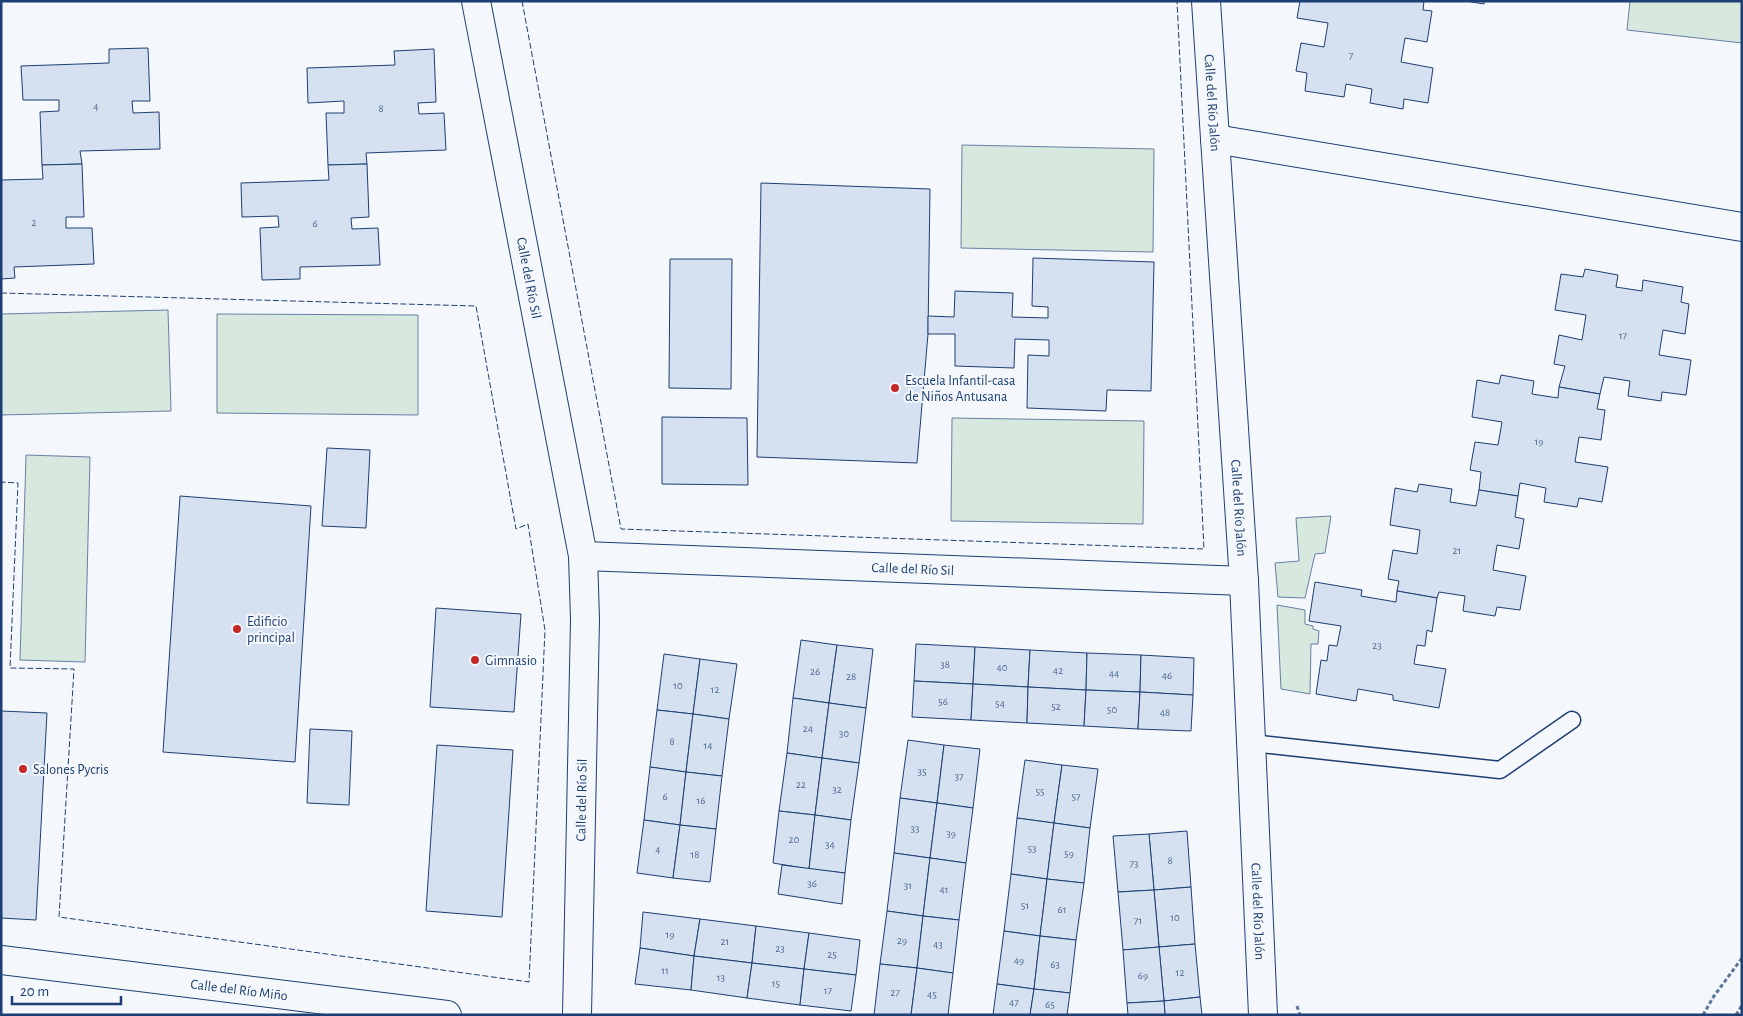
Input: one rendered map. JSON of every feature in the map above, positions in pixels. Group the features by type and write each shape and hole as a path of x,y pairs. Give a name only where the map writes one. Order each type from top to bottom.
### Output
{"street":[{"name":"Calle del Río Sil","path":"476,1 583,556 585,619 577,1015"},
{"name":"Calle del Río Jalón","path":"1206,1 1244,581 1263,1015"},
{"path":"1215,139 1742,227"},
{"name":"Calle del Río Sil","path":"583,556 1244,581"},
{"name":"Calle del Río Miño","path":"1,960 447,1015"}],"lane":[{"path":"1251,743 1500,770 1572,720"}],"path":[{"path":"1703,1015 1714,996 1742,958"},
{"path":"1736,1015 1742,1005"}],"shaded area":[{"path":"1630,1 1742,1 1742,43 1627,30"},
{"path":"962,145 1154,149 1153,252 961,248"},
{"path":"168,310 171,411 1,415 1,314"},
{"path":"217,314 418,315 418,415 217,413"},
{"path":"952,418 1144,421 1143,524 951,521"},
{"path":"26,455 90,457 85,662 20,660"},
{"path":"1331,516 1325,553 1315,554 1305,598 1278,597 1275,563 1299,561 1296,518"},
{"path":"1277,605 1305,610 1305,624 1313,626 1313,629 1319,631 1318,644 1311,644 1310,694 1281,689"}],"building":[{"path":"1300,1 1424,1 1423,10 1432,11 1427,42 1405,38 1401,62 1433,68 1428,103 1404,99 1403,109 1370,103 1372,89 1346,84 1344,97 1305,91 1307,73 1296,71 1301,43 1324,47 1328,23 1297,18"},
{"path":"1466,1 1484,1 1484,4"},
{"path":"148,48 150,101 132,101 133,113 159,112 160,149 80,151 82,164 42,165 40,112 59,111 59,100 23,100 21,66 109,63 109,49"},
{"path":"434,49 436,102 418,103 419,114 444,113 446,150 366,153 367,164 328,165 326,113 344,113 344,101 308,103 307,68 395,65 394,51"},
{"path":"82,164 84,217 66,217 66,228 92,228 94,264 14,267 15,278 1,279 1,180 43,179 42,165"},
{"path":"367,164 369,217 351,218 352,229 378,228 380,265 300,267 300,279 262,280 260,228 279,227 278,216 242,217 241,183 329,180 328,165"},
{"path":"761,183 930,189 928,334 917,463 757,457"},
{"path":"1033,258 1154,262 1151,391 1107,390 1106,411 1027,408 1028,355 1049,356 1049,340 1015,339 1014,368 955,366 955,334 928,334 928,316 954,317 955,291 1013,293 1012,317 1048,318 1048,307 1032,306"},
{"path":"670,259 732,259 731,389 669,388"},
{"path":"1585,269 1618,275 1616,287 1642,291 1643,280 1683,287 1681,302 1689,304 1685,334 1663,330 1659,355 1691,360 1686,395 1662,392 1661,401 1628,396 1630,381 1604,377 1600,394 1559,387 1565,366 1554,364 1559,335 1582,340 1586,315 1555,310 1561,274 1583,277"},
{"path":"1501,375 1534,381 1532,394 1558,398 1559,387 1600,394 1597,409 1605,410 1601,440 1579,437 1575,462 1608,467 1602,502 1579,498 1577,507 1544,502 1546,488 1520,483 1518,496 1479,490 1481,472 1470,470 1475,442 1498,445 1502,422 1472,417 1477,380 1499,384"},
{"path":"662,417 747,418 748,485 662,484"},
{"path":"327,448 370,450 366,528 322,526"},
{"path":"1419,484 1452,489 1450,502 1476,506 1479,490 1518,496 1515,517 1524,519 1519,549 1497,545 1493,570 1526,576 1520,610 1497,607 1495,616 1463,611 1465,596 1439,592 1437,598 1397,591 1399,581 1388,579 1393,550 1417,554 1420,530 1390,525 1395,488 1417,492"},
{"name":"Edificio principal","path":"180,496 311,506 295,762 163,752"},
{"path":"1315,582 1362,590 1361,596 1396,602 1397,591 1437,598 1432,632 1427,630 1425,646 1417,645 1414,664 1446,669 1439,708 1393,700 1393,695 1358,689 1356,701 1316,694 1321,660 1327,661 1329,645 1337,646 1341,626 1309,621"},
{"name":"Gimnasio","path":"436,608 521,614 514,712 430,707"},
{"path":"801,640 837,645 829,703 793,698"},
{"path":"916,644 975,647 973,684 914,681"},
{"path":"837,645 873,649 866,708 829,703"},
{"path":"975,647 1030,650 1028,687 973,684"},
{"path":"1030,650 1087,653 1086,690 1028,687"},
{"path":"1087,653 1141,655 1140,692 1086,690"},
{"path":"664,654 700,659 693,714 657,710"},
{"path":"1141,655 1194,658 1193,695 1140,692"},
{"path":"700,659 737,664 729,719 693,714"},
{"path":"914,681 973,684 971,720 912,717"},
{"path":"973,684 1028,687 1027,723 971,720"},
{"path":"1028,687 1086,690 1084,726 1027,723"},
{"path":"1086,690 1140,692 1138,729 1084,726"},
{"path":"1140,692 1193,695 1191,731 1138,729"},
{"path":"793,698 829,703 822,758 787,753"},
{"path":"829,703 866,708 859,763 822,758"},
{"path":"657,710 693,714 686,772 650,767"},
{"name":"Salones Pycris","path":"1,711 47,713 36,920 1,918"},
{"path":"693,714 729,719 722,776 686,772"},
{"path":"310,729 352,731 349,805 307,803"},
{"path":"908,740 944,745 937,803 900,798"},
{"path":"437,745 513,750 502,917 426,911"},
{"path":"944,745 980,749 973,808 937,803"},
{"path":"787,753 822,758 815,815 779,811"},
{"path":"822,758 859,763 851,820 815,815"},
{"path":"1025,760 1062,765 1054,823 1017,818"},
{"path":"1062,765 1098,769 1090,828 1054,823"},
{"path":"650,767 686,772 680,825 644,820"},
{"path":"686,772 722,776 716,829 680,825"},
{"path":"900,798 937,803 930,858 894,853"},
{"path":"937,803 973,808 966,863 930,858"},
{"path":"779,811 815,815 809,869 773,863"},
{"path":"815,815 851,820 845,873 809,869"},
{"path":"1017,818 1054,823 1047,879 1011,874"},
{"path":"644,820 680,825 673,878 637,873"},
{"path":"1054,823 1090,828 1084,883 1047,879"},
{"path":"680,825 716,829 710,882 673,878"},
{"path":"1187,831 1191,887 1154,890 1149,834"},
{"path":"1149,834 1154,890 1118,892 1113,836"},
{"path":"894,853 930,858 923,916 887,911"},
{"path":"930,858 966,863 959,920 923,916"},
{"path":"782,865 845,873 842,904 778,894"},
{"path":"1011,874 1047,879 1040,936 1004,931"},
{"path":"1047,879 1084,883 1076,940 1040,936"},
{"path":"1191,887 1195,944 1159,947 1154,890"},
{"path":"1154,890 1159,947 1123,950 1118,892"},
{"path":"887,911 923,916 917,968 880,964"},
{"path":"643,912 700,919 694,956 640,948"},
{"path":"923,916 959,920 953,973 917,968"},
{"path":"700,919 756,926 752,963 694,956"},
{"path":"756,926 809,933 804,969 752,963"},
{"path":"1004,931 1040,936 1034,989 997,984"},
{"path":"809,933 860,940 856,975 804,969"},
{"path":"1040,936 1076,940 1070,993 1034,989"},
{"path":"1195,944 1200,997 1164,1001 1159,947"},
{"path":"1159,947 1164,1001 1127,1003 1123,950"},
{"path":"640,948 694,956 691,990 635,984"},
{"path":"694,956 752,963 747,998 691,990"},
{"path":"752,963 804,969 800,1005 747,998"},
{"path":"880,964 917,968 911,1015 874,1015"},
{"path":"917,968 953,973 948,1015 911,1015"},
{"path":"804,969 856,975 851,1011 800,1005"},
{"path":"997,984 1034,989 1030,1015 993,1015"},
{"path":"1034,989 1070,993 1067,1015 1030,1015"},
{"path":"1200,997 1202,1015 1165,1015 1164,1001"},
{"path":"1164,1001 1165,1015 1128,1015 1127,1003"}],"fence":[{"path":"522,1 621,529 1204,549 1177,1"},
{"path":"1,293 476,306 516,529 528,524 545,630 529,982 59,917 74,669 10,668 18,483 1,482"}],"place":[{"name":"Escuela Infantil-casa de Niños Antusana","path":"895,388"},
{"name":"Edificio principal","path":"237,629"},
{"name":"Gimnasio","path":"475,660"},
{"name":"Salones Pycris","path":"23,769"}]}
